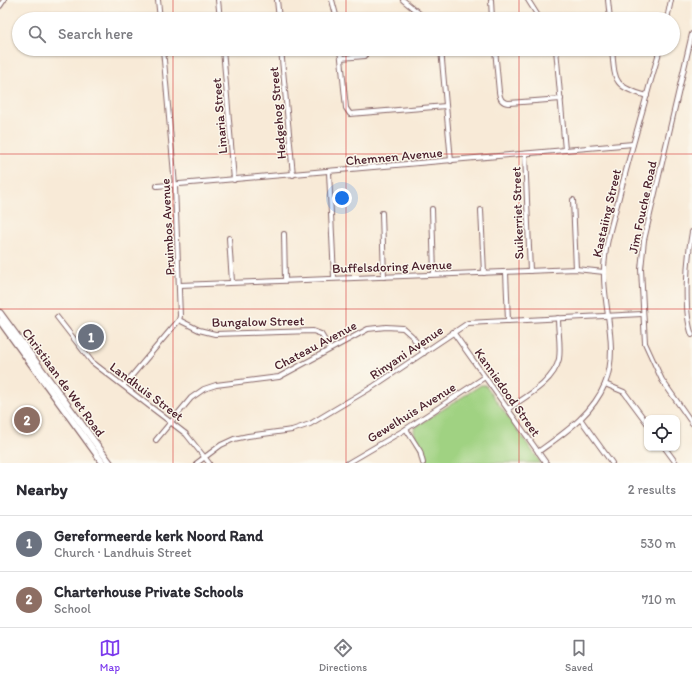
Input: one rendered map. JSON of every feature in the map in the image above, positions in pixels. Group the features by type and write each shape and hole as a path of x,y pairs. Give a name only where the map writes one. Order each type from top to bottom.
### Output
{"main road":[{"name":"Christiaan de Wet Road","path":"0,313 110,463"},
{"name":"Christiaan de Wet Road","path":"0,321 103,463"}],"street":[{"path":"0,6 4,0"},
{"path":"158,0 159,12"},
{"path":"218,0 219,12"},
{"path":"277,0 278,12"},
{"path":"332,0 335,12"},
{"path":"402,0 417,12"},
{"path":"491,0 492,12"},
{"path":"528,0 536,12"},
{"path":"608,0 609,12"},
{"path":"668,12 671,0"},
{"name":"Jim Fouche Road","path":"692,34 642,252 640,269 644,340 651,359 664,383 692,423"},
{"name":"Pruimbos Avenue","path":"163,56 176,186 180,285 179,320"},
{"name":"Linaria Street","path":"224,56 234,180"},
{"name":"Hedgehog Street","path":"282,56 293,175"},
{"path":"365,56 341,58 346,108 350,114 446,106"},
{"path":"442,56 451,161"},
{"path":"496,56 499,92 502,101 509,104 561,99"},
{"path":"557,56 565,150"},
{"path":"613,56 614,73 619,84 625,89 647,96"},
{"name":"Kastaiing Street","path":"538,452 581,420 605,384 611,356 604,272 606,251 633,144 658,56"},
{"name":"Chemnen Avenue","path":"157,186 176,186 633,144"},
{"name":"Suikerriet Street","path":"525,154 530,271"},
{"path":"329,172 334,278"},
{"path":"573,200 576,269"},
{"path":"432,209 434,274"},
{"path":"481,210 484,273"},
{"path":"382,213 384,277"},
{"path":"692,232 687,262 689,324 692,335"},
{"path":"284,234 285,280"},
{"path":"229,238 232,282"},
{"name":"Buffelsdoring Avenue","path":"180,285 576,269 604,272"},
{"path":"506,272 508,321"},
{"name":"Rinyani Avenue","path":"197,463 221,445 234,439 292,430 310,424 424,353 468,323 642,314"},
{"name":"Landhuis Street","path":"57,317 92,362 186,434 209,463"},
{"path":"508,409 542,385 556,366 559,355 558,318"},
{"path":"124,385 179,320"},
{"name":"Bungalow Street","path":"179,320 199,330 215,334 313,331 321,334 330,350"},
{"name":"Chateau Avenue","path":"156,440 191,398 204,389 216,385 279,377 364,330 392,327 403,328 409,332 424,353"},
{"name":"Kanniedood Street","path":"453,332 546,463"},
{"name":"Gewelhuis Avenue","path":"348,463 406,429 485,377"},
{"path":"605,384 624,392 644,419"},
{"path":"581,420 612,463"},
{"path":"406,429 420,452 423,463"},
{"path":"667,451 676,463"}],"green space":[{"path":"481,385 485,385 541,463 427,463 415,436 414,428"}],"place":[{"name":"Gereformeerde kerk Noord Rand","path":"91,337"},
{"name":"Charterhouse Private Schools","path":"27,420"}]}
